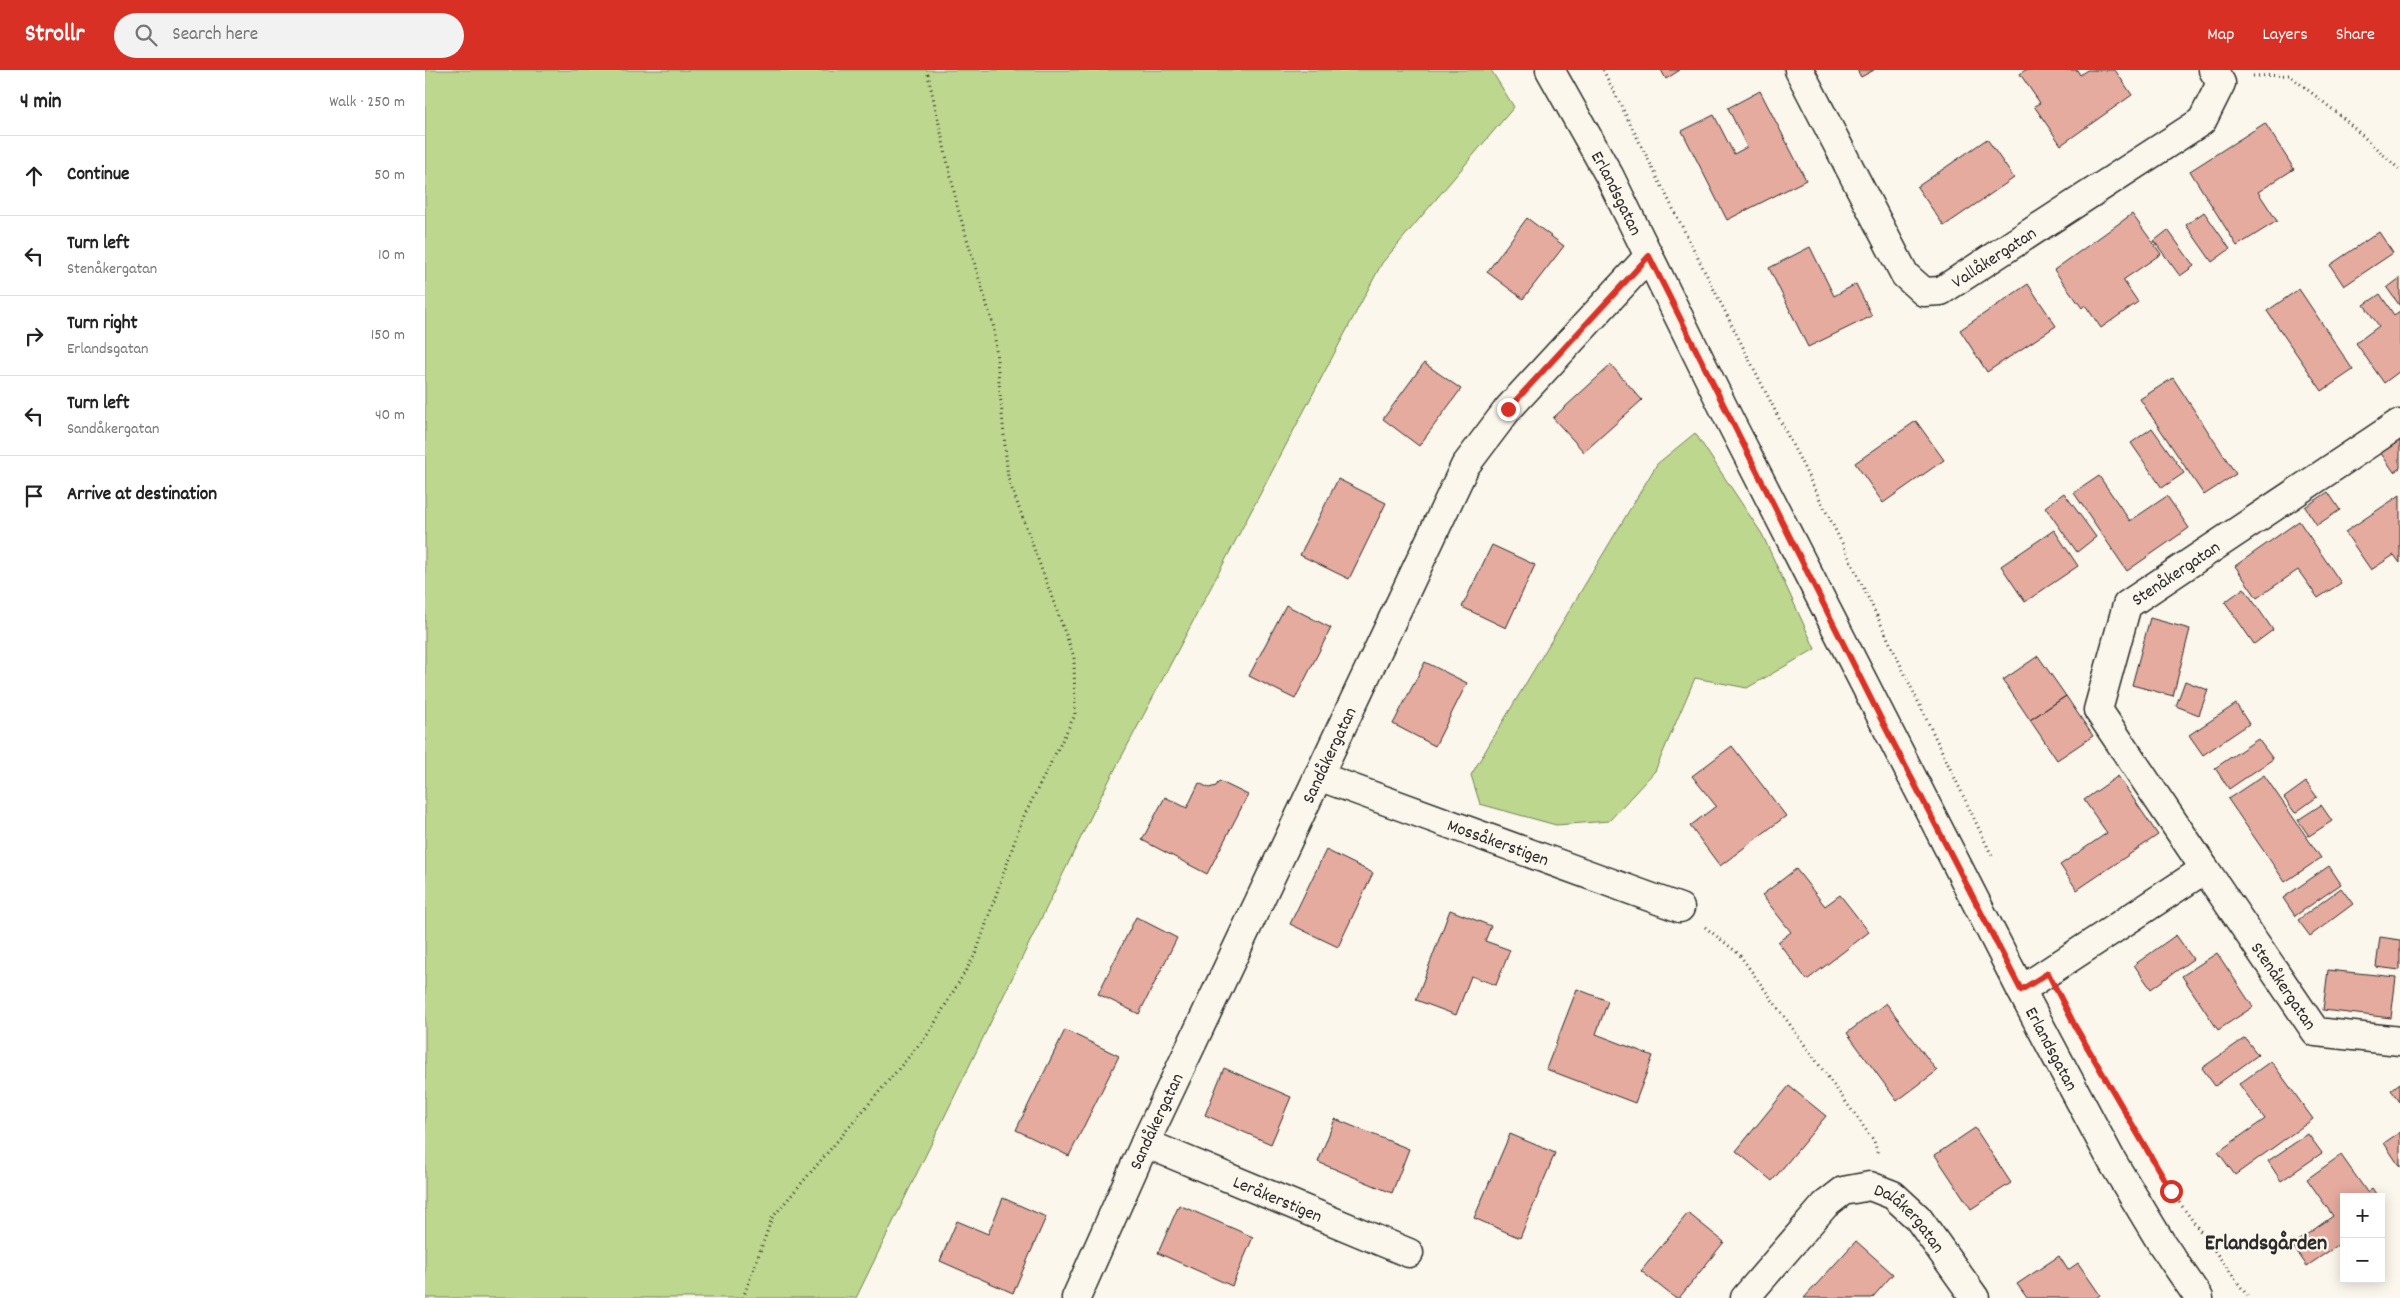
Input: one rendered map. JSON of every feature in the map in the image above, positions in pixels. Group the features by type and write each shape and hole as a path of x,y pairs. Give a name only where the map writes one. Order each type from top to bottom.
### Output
{"street":[{"name":"Erlandsgatan","path":"1549,70 1609,175 1871,700 2021,990 2112,1161 2162,1244 2199,1298"},
{"name":"Vallåkergatan","path":"1799,70 1905,275 1924,292 1941,291 2202,120 2217,76"},
{"name":"Sandåkergatan","path":"1076,1298 1145,1144 1465,466 1508,409 1649,256"},
{"name":"Stenåkergatan","path":"2398,424 2127,605 2098,710 2316,1032 2400,1041"},
{"name":"Mossåkerstigen","path":"1318,776 1680,908"},
{"path":"2021,990 2205,870"},
{"name":"Leråkerstigen","path":"1145,1144 1409,1253"},
{"name":"Dalåkergatan","path":"1745,1298 1825,1205 1843,1191 1870,1186 1893,1196 1918,1218 1975,1298"}],"path":[{"path":"743,1298 771,1218 929,1033 977,953 1022,820 1075,715 1073,657 1008,478 994,328 958,210 927,70"},
{"path":"1603,70 1844,547 1996,864"},
{"path":"2217,76 2289,76 2341,116 2400,170"},
{"path":"1680,908 1739,954 1874,1141 1879,1158 1870,1186"},
{"path":"2128,1117 2171,1191 2249,1298"}],"green space":[{"path":"425,70 1491,70 1514,107 1382,263 1103,792 856,1298 425,1298"},
{"path":"1695,433 1762,534 1815,649 1747,688 1695,678 1655,771 1609,821 1556,825 1480,804 1471,775 1657,464"}],"building":[{"path":"1661,70 1680,70 1666,79"},
{"path":"1857,70 1874,70 1861,77"},
{"path":"2025,70 2077,70 2080,75 2087,70 2115,70 2132,95 2061,145 2034,106 2040,103 2020,74"},
{"path":"1760,91 1806,180 1727,220 1682,131 1714,115 1734,154 1747,147 1728,108"},
{"path":"2265,123 2294,169 2258,192 2277,221 2237,246 2190,171"},
{"path":"1987,139 2014,178 1944,226 1917,187"},
{"path":"2204,212 2230,249 2212,262 2186,225"},
{"path":"2132,214 2161,254 2123,280 2138,302 2101,328 2085,305 2082,308 2054,270"},
{"path":"1527,218 1564,246 1523,299 1487,272"},
{"path":"2168,230 2194,266 2180,276 2154,241"},
{"path":"2379,232 2393,253 2344,286 2330,265"},
{"path":"1810,247 1834,296 1856,284 1872,316 1808,347 1769,268"},
{"path":"2400,278 2400,306 2387,288"},
{"path":"2028,284 2056,326 1987,372 1960,330"},
{"path":"2299,289 2353,370 2322,391 2267,311"},
{"path":"2380,294 2394,315 2400,311 2400,371 2384,383 2356,343 2379,326 2364,305"},
{"path":"1424,363 1461,389 1419,446 1383,419"},
{"path":"1611,365 1642,400 1584,452 1553,418"},
{"path":"2173,378 2236,474 2204,495 2140,399"},
{"path":"1916,421 1944,460 1883,503 1855,463"},
{"path":"2152,428 2184,473 2162,488 2131,443"},
{"path":"2400,438 2400,468 2394,472 2380,452"},
{"path":"2099,476 2130,521 2167,496 2189,528 2127,571 2074,493"},
{"path":"1338,479 1386,503 1349,579 1300,555"},
{"path":"2328,492 2340,510 2317,525 2305,507"},
{"path":"2064,493 2096,537 2077,552 2045,507"},
{"path":"2400,495 2400,563 2394,555 2371,570 2345,532"},
{"path":"2299,521 2341,583 2318,598 2298,570 2257,598 2235,566"},
{"path":"2054,530 2078,566 2025,602 2001,566"},
{"path":"1492,545 1535,565 1506,628 1462,607"},
{"path":"2244,588 2273,630 2254,644 2225,602"},
{"path":"1286,605 1331,628 1295,699 1249,676"},
{"path":"2150,618 2190,629 2173,696 2132,685"},
{"path":"2038,656 2066,696 2030,720 2003,680"},
{"path":"1425,662 1467,683 1435,746 1393,724"},
{"path":"2185,681 2208,690 2199,715 2176,706"},
{"path":"2066,696 2093,736 2057,760 2030,720"},
{"path":"2236,704 2249,724 2203,755 2189,735"},
{"path":"2258,739 2273,759 2229,789 2215,768"},
{"path":"1732,746 1786,816 1720,866 1690,826 1716,806 1692,776"},
{"path":"2264,775 2321,858 2285,882 2228,799"},
{"path":"2118,776 2158,835 2077,890 2060,865 2107,833 2084,800"},
{"path":"1219,781 1248,795 1207,874 1142,840 1165,797 1187,808 1199,783 1209,788 1216,786"},
{"path":"2306,782 2317,797 2295,813 2284,798"},
{"path":"2321,805 2332,821 2309,836 2298,820"},
{"path":"1326,850 1373,873 1338,947 1290,924"},
{"path":"2329,866 2341,884 2295,916 2283,898"},
{"path":"1796,869 1825,906 1840,895 1869,932 1807,980 1778,942 1791,932 1762,895"},
{"path":"2341,888 2353,904 2310,936 2298,920"},
{"path":"1450,910 1491,926 1485,941 1510,950 1496,985 1471,976 1456,1015 1416,1000"},
{"path":"1136,917 1177,938 1139,1014 1098,994"},
{"path":"2176,935 2193,959 2151,989 2134,965"},
{"path":"2380,937 2400,940 2400,970 2376,967"},
{"path":"2217,953 2253,1007 2218,1030 2182,976"},
{"path":"2328,970 2396,977 2391,1018 2323,1010"},
{"path":"1577,989 1608,1001 1596,1034 1653,1056 1635,1103 1546,1069"},
{"path":"1886,1003 1937,1071 1897,1101 1847,1033"},
{"path":"1065,1030 1119,1056 1069,1156 1016,1130"},
{"path":"2245,1038 2258,1055 2215,1086 2202,1068"},
{"path":"2271,1061 2313,1119 2235,1175 2218,1152 2265,1119 2239,1084"},
{"path":"1224,1068 1291,1097 1271,1144 1205,1115"},
{"path":"2400,1083 2400,1102 2391,1090"},
{"path":"1789,1086 1826,1116 1772,1181 1736,1151"},
{"path":"1335,1119 1409,1149 1392,1193 1318,1162"},
{"path":"1975,1128 2011,1183 1971,1209 1935,1155"},
{"path":"2400,1132 2400,1167 2384,1143"},
{"path":"1510,1134 1555,1153 1520,1238 1474,1218"},
{"path":"2308,1134 2322,1153 2281,1181 2268,1161"},
{"path":"2341,1155 2367,1192 2372,1188 2375,1193 2340,1193 2340,1244 2307,1266 2292,1245 2333,1216 2307,1179"},
{"path":"1003,1198 1046,1217 1013,1293 940,1261 957,1221 988,1234"},
{"path":"1179,1205 1253,1237 1232,1286 1158,1253"},
{"path":"1688,1213 1724,1242 1679,1298 1675,1298 1641,1271"},
{"path":"1856,1241 1893,1274 1872,1298 1804,1298"},
{"path":"2059,1256 2068,1270 2078,1263 2100,1295 2096,1298 2027,1298 2017,1284"}],"district":[{"name":"Erlandsgården","path":"2266,1241"}],"route":[{"path":"1508,409 1649,256 1880,717 2021,990 2048,973 2075,1026 2171,1191"}]}
